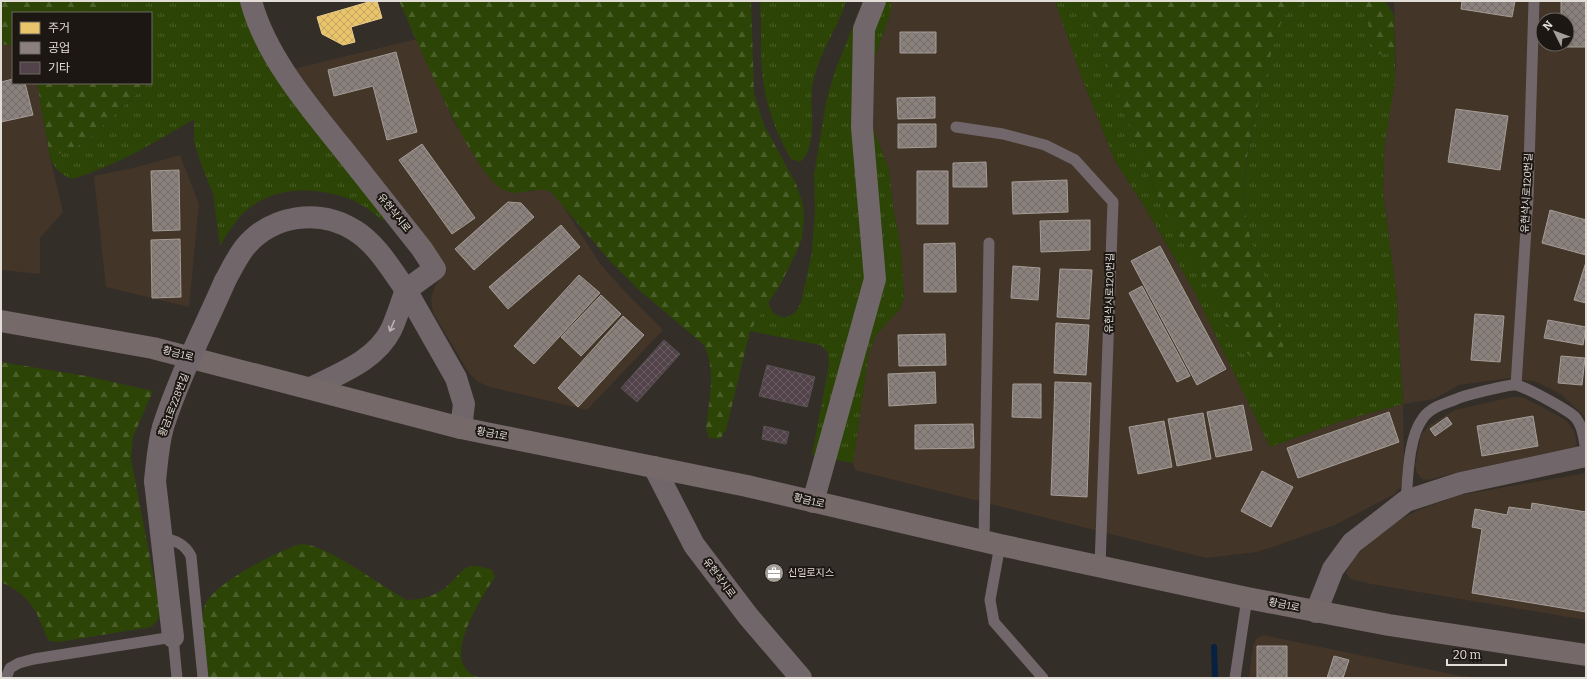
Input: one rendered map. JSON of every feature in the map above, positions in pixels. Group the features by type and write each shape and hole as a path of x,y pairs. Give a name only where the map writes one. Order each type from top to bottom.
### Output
{"street":[{"name":"유현삭시로","path":"251,1 255,16 272,49 301,97 422,249 435,269 406,290"},
{"path":"813,502 875,279 862,127 864,29 876,1"},
{"name":"황금1로228번길","path":"173,637 156,481 158,451 163,428 172,404 226,281 246,246 263,231 281,221 301,217 319,217 338,222 354,230 363,237 383,258 406,290"},
{"path":"311,388 352,367 368,357 381,346 391,330 406,290"},
{"path":"406,290 456,378 464,404 461,428"},
{"name":"황금1로","path":"1,321 154,348 461,428 654,467 992,543 1247,598 1316,612 1586,655"},
{"path":"1316,612 1334,569 1352,543 1406,501 1461,483 1586,456"},
{"name":"유현삭시로","path":"654,467 694,545 748,616 801,678"}],"lane":[{"name":"유현삭시로120번길","path":"1516,385 1528,198 1534,1"},
{"name":"유현삭시로120번길","path":"956,126 1003,134 1045,145 1075,160 1113,202 1111,224 1110,295 1100,566"},
{"path":"989,243 992,543 990,600 994,622 1043,678"},
{"path":"1406,501 1409,461 1416,433 1422,418 1433,409 1462,396 1516,385 1545,398 1575,417 1582,429 1586,451"},
{"path":"162,538 177,541 186,547 191,556 203,678"},
{"path":"1235,678 1247,598"},
{"path":"6,678 10,668 19,663 34,659 173,637"},
{"name":"황금1로228번길","path":"173,637 177,678"}],"shaded area":[{"path":"892,1 1055,1 1082,78 1115,161 1146,209 1194,291 1270,447 1342,421 1403,404 1404,455 1402,485 1395,494 1335,525 1284,543 1257,552 1206,558 855,470 853,463 869,352 876,335 900,309 904,298 901,249 893,206 889,170 872,125 871,68 890,15"},
{"path":"1394,1 1586,1 1586,418 1561,394 1537,382 1510,378 1459,385 1434,399 1403,404 1396,289 1383,194 1384,149 1396,67"},
{"path":"417,39 456,126 529,192 542,188 551,192 561,203 601,265 663,330 587,410 490,387 478,382 469,373 433,313 431,298 435,286 447,270 400,205 293,69"},
{"path":"1,44 12,46 12,84 37,84 50,157 63,212 40,238 40,274 1,270"},
{"path":"180,155 199,204 189,307 106,287 94,176 137,167"},
{"path":"1512,397 1521,397 1531,401 1564,419 1575,433 1577,447 1463,471 1428,480 1422,479 1417,473 1415,465 1421,435 1430,425 1455,410"},
{"path":"1586,473 1586,620 1371,584 1350,579 1346,573 1350,562 1364,548 1392,524 1418,510 1460,495"},
{"path":"1263,635 1456,675 1479,678 1249,678 1253,645 1257,638"}],"green space":[{"path":"1,1 109,1 115,12 12,12 12,46 1,44"},
{"path":"109,1 243,1 387,216 383,221 357,202 334,194 309,191 283,193 259,201 248,209 236,221 220,245 213,194 194,141 194,119 150,145 105,167 72,179 61,173 56,168 50,157 76,147 94,134 144,87 145,84 152,84 152,12 115,12"},
{"path":"399,1 751,1 754,94 764,125 796,184 803,204 804,220 802,238 796,253 780,285 750,331 726,430 720,439 709,438 706,428 711,374 710,363 703,344 640,291 611,262 551,192 539,190 517,193 510,192 504,190 491,179 476,159 446,104"},
{"path":"760,1 846,1 814,77 811,98 811,137 806,155 800,162 791,159 785,149 771,116 765,93 761,52"},
{"path":"863,1 892,1 890,15 871,68 872,125 889,170 893,206 901,249 904,298 900,309 876,335 869,352 853,463 812,455 829,364 828,352 820,345 750,331 768,302 773,313 784,318 795,313 801,303 812,252 815,209 814,175 826,102 835,71"},
{"path":"1055,1 1089,1 1099,38 1134,140 1159,199 1232,331 1254,359 1281,355 1282,338 1280,322 1252,244 1245,208 1246,168 1249,148 1257,108 1276,36 1286,15 1294,8 1303,4 1313,2 1338,2 1354,6 1367,13 1371,46 1377,54 1395,53 1395,81 1384,149 1383,194 1396,289 1403,404 1342,421 1270,447 1194,291 1146,209 1115,161 1082,78"},
{"path":"1089,1 1385,1 1394,15 1395,53 1377,54 1371,46 1367,13 1354,6 1338,2 1313,2 1297,6 1284,18 1276,37 1252,128 1248,148 1244,188 1245,208 1251,241 1271,294 1282,330 1283,345 1281,356 1275,363 1260,362 1244,350 1159,199 1134,140 1099,38"},
{"path":"37,84 145,84 144,87 94,134 76,147 50,157"},
{"path":"1,362 86,376 153,391 133,437 131,459 160,610 158,620 151,627 59,642 49,641 37,614 25,597 1,582"},
{"path":"301,544 326,551 340,558 407,600 422,598 436,593 445,588 460,572 469,567 475,566 492,570 495,577 472,616 462,647 462,661 468,671 481,678 209,678 204,641 203,612 205,605 211,596 248,568 291,547"}],"building: 주거":[{"path":"372,1 377,1 382,18 351,27 355,42 343,45 322,34 317,17"}],"building: 공업":[{"path":"1462,1 1515,1 1512,17 1461,9"},
{"path":"1561,1 1586,1 1586,47 1575,47 1575,12 1561,12"},
{"path":"900,32 936,32 936,53 900,53"},
{"path":"396,52 417,132 387,140 373,86 334,96 328,70"},
{"path":"12,79 12,84 25,84 33,115 1,122 1,82"},
{"path":"935,97 935,118 898,119 897,98"},
{"path":"1456,109 1508,116 1500,170 1448,162"},
{"path":"898,124 936,124 936,147 898,148"},
{"path":"422,144 475,218 452,234 399,160"},
{"path":"986,162 987,187 953,187 953,163"},
{"path":"179,170 180,230 153,231 151,171"},
{"path":"917,171 948,171 948,224 917,224"},
{"path":"1067,180 1068,212 1013,214 1012,182"},
{"path":"508,202 521,203 534,217 474,270 455,249"},
{"path":"1550,210 1586,220 1586,255 1542,243"},
{"path":"1090,220 1090,250 1041,252 1040,221"},
{"path":"561,225 580,247 508,309 489,287"},
{"path":"180,239 181,297 152,298 151,240"},
{"path":"955,243 956,292 924,292 924,244"},
{"path":"1160,246 1226,369 1197,385 1131,261"},
{"path":"1586,262 1586,303 1574,300"},
{"path":"1013,266 1040,268 1038,300 1011,298"},
{"path":"1060,269 1092,270 1089,319 1057,317"},
{"path":"579,275 600,293 534,364 514,346"},
{"path":"1142,286 1190,376 1177,382 1129,293"},
{"path":"601,295 621,314 581,356 561,337"},
{"path":"1475,314 1504,316 1500,362 1471,360"},
{"path":"623,316 644,335 578,407 558,388"},
{"path":"1548,320 1586,327 1583,345 1544,338"},
{"path":"1056,323 1089,325 1086,375 1054,373"},
{"path":"945,334 946,365 899,366 898,335"},
{"path":"1561,356 1585,358 1582,385 1558,383"},
{"path":"935,372 936,403 889,406 888,374"},
{"path":"1055,382 1091,383 1087,497 1051,495"},
{"path":"1013,384 1041,384 1041,418 1012,417"},
{"path":"1243,405 1252,450 1216,457 1207,412"},
{"path":"1389,412 1399,442 1298,478 1287,448"},
{"path":"1203,413 1211,459 1177,466 1168,419"},
{"path":"1533,416 1538,446 1482,456 1477,426"},
{"path":"1447,417 1452,424 1435,436 1430,429"},
{"path":"1164,421 1172,467 1138,474 1129,427"},
{"path":"973,424 974,448 915,449 915,425"},
{"path":"1262,471 1293,487 1271,527 1241,511"},
{"path":"1532,503 1586,512 1586,612 1472,593 1482,529 1472,527 1475,509 1507,515 1509,507 1531,510"},
{"path":"1257,646 1287,646 1287,678 1257,678"},
{"path":"1334,656 1349,660 1343,678 1327,678"}],"building: 기타":[{"path":"664,340 680,354 637,402 621,388"},
{"path":"767,365 815,377 807,407 759,396"},
{"path":"764,426 789,432 786,444 762,439"}],"waterway":[{"path":"1214,647 1215,678"}],"place":[{"name":"신일로지스","path":"774,573"}]}
